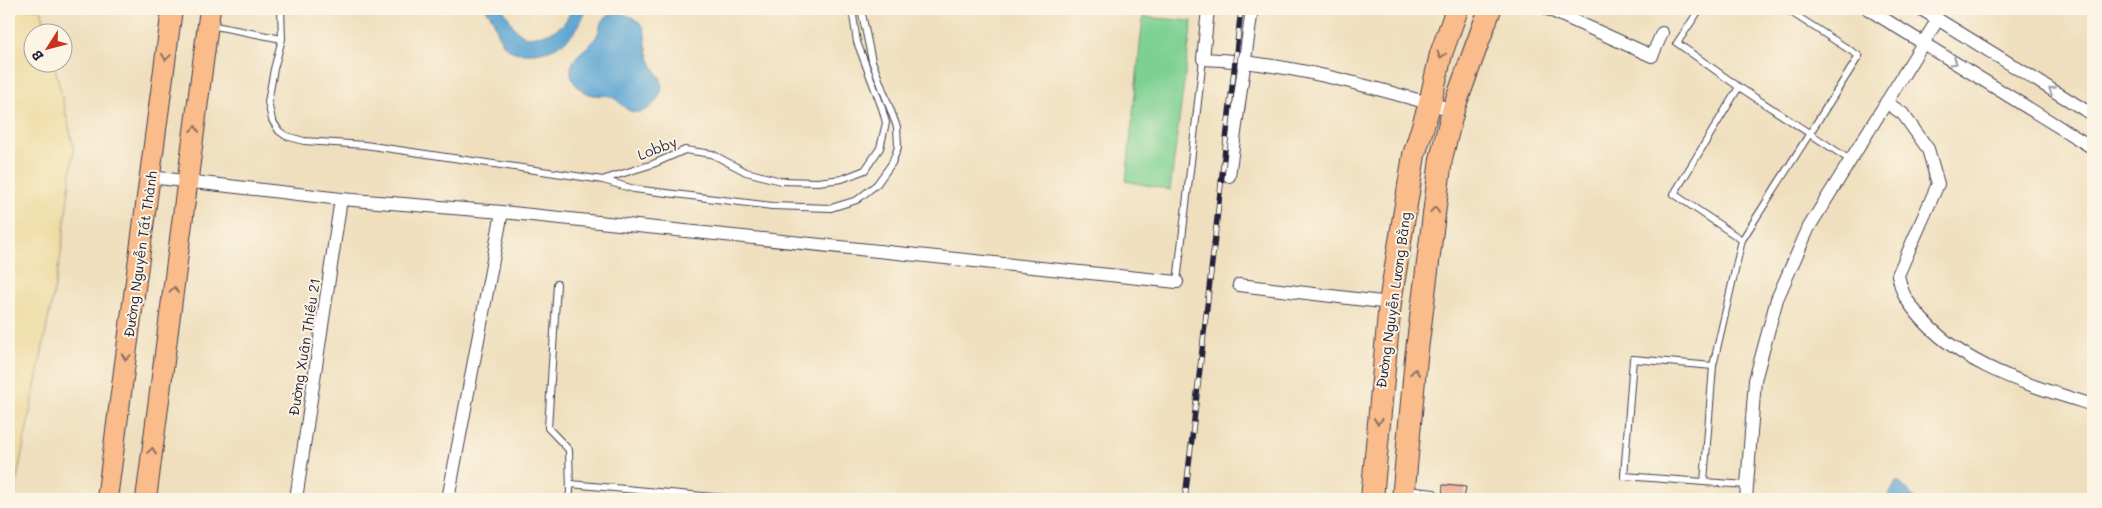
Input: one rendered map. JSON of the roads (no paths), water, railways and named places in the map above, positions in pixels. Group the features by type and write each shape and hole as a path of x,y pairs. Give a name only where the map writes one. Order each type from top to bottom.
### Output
{"highway":[{"name":"Đường Nguyễn Lương Bằng","path":"1372,499 1390,303 1414,155 1430,103 1441,54 1457,9"},
{"path":"1403,495 1416,358 1442,159 1453,110 1490,9"}],"main road":[{"name":"Đường Nguyễn Tất Thành","path":"107,499 172,9"},
{"path":"146,499 209,16"}],"street":[{"path":"1208,9 1203,59 1246,62 1343,80 1453,110"},
{"path":"1229,176 1252,9"},
{"path":"1548,9 1652,56 1662,33"},
{"path":"1868,9 2093,148"},
{"path":"1921,9 2093,115"},
{"path":"1746,499 1755,380 1777,299 1808,227 1938,19"},
{"path":"1886,102 1903,114 1928,149 1938,184 1898,275 1905,299 1925,322 1962,354 2000,374 2093,405"},
{"path":"150,177 341,199 502,212 1177,282"},
{"name":"Đường Xuân Thiều 21","path":"296,499 341,199"},
{"path":"448,499 502,212"},
{"path":"1239,285 1390,303"}],"lane":[{"path":"281,9 282,39 268,102 272,120 286,136 304,141 375,146 603,180 634,189 772,206 831,208 857,200 877,184 892,163 898,147 897,128 872,61 861,9"},
{"name":"Lobby","path":"603,180 653,164 685,150 712,154 746,172 781,181 818,182 858,174 865,170 876,156 883,141 886,123 857,42 852,9"},
{"path":"1700,9 1677,43 1739,87 1850,160"},
{"path":"1704,482 1713,366 1742,240 1859,56 1786,9"},
{"path":"209,16 282,39"},
{"path":"1177,282 1203,59"},
{"path":"1739,87 1674,194 1742,240"},
{"path":"557,284 548,428 569,450 570,484 568,499"},
{"path":"1713,366 1633,359 1624,476 1747,485"},
{"path":"570,484 736,499"},
{"path":"1403,495 1434,493 1434,499"}],"water":[{"path":"485,9 503,9 515,29 526,37 548,33 560,27 565,22 571,9 586,9 577,28 564,42 556,47 537,53 518,53 505,46 502,42 492,17"},
{"path":"619,12 637,20 644,29 649,57 660,77 662,86 656,101 646,110 638,112 628,110 610,96 593,95 584,91 579,88 571,76 574,61 594,40 603,20"},
{"path":"1897,480 1916,499 1887,499"}],"railway":[{"path":"1185,499 1241,9"}]}
